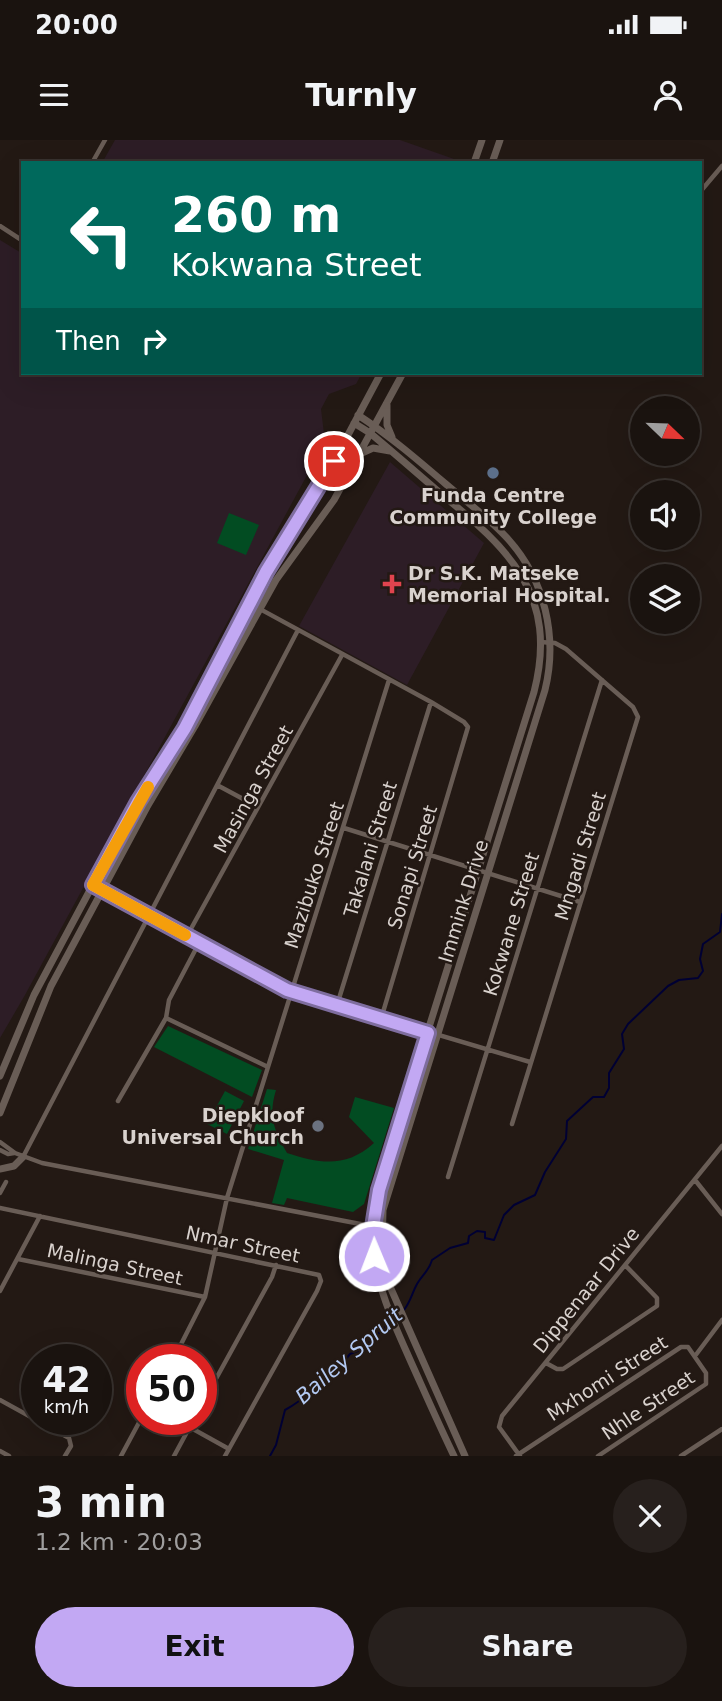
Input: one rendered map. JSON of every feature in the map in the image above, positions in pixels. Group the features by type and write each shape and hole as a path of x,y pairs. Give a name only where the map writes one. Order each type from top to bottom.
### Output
{"main road":[{"path":"493,161 500,140"},
{"path":"475,161 481,141"},
{"path":"0,1076 34,995 93,885 138,802 185,728 249,603 325,478 380,375"},
{"path":"0,1113 51,986 155,793 276,580 334,500 402,375"},
{"path":"388,401 387,425 396,442"},
{"path":"356,419 372,430 391,451"},
{"name":"Immink Drive","path":"372,430 396,442 490,521 513,544 540,592 550,642 545,690 377,1227 388,1282 465,1456"},
{"path":"356,458 369,449 391,451"},
{"name":"Immink Drive","path":"391,451 505,550 521,574 532,599 541,642 534,692 379,1190 376,1274 392,1320 454,1456"},
{"path":"71,926 93,894 103,891"},
{"path":"0,1169 14,1166 23,1157"}],"street":[{"path":"93,161 105,140"},
{"path":"702,190 722,166"},
{"path":"0,226 21,240"},
{"path":"249,603 431,702"},
{"path":"23,1157 298,630"},
{"path":"541,642 550,642"},
{"name":"Mngadi Street","path":"512,1124 638,717 633,707 566,649 550,642"},
{"name":"Masinga Street","path":"187,936 343,655"},
{"name":"Mazibuko Street","path":"181,1344 205,1297 227,1198 389,680"},
{"name":"Kokwane Street","path":"448,1177 602,680"},
{"name":"Sonapi Street","path":"381,1019 468,732 467,724 431,702"},
{"name":"Takalani Street","path":"337,1005 431,702"},
{"path":"217,785 258,807"},
{"path":"344,828 580,902"},
{"path":"93,885 292,991 530,1062"},
{"path":"118,1101 166,1018 169,1000 199,943"},
{"path":"166,1018 268,1067"},
{"path":"0,1142 23,1157 377,1227"},
{"name":"Dippenaar Drive","path":"518,1455 501,1430 499,1420 722,1146"},
{"path":"0,1150 8,1154 15,1153"},
{"path":"695,1180 722,1214"},
{"path":"0,1193 6,1182"},
{"name":"Nmar Street","path":"0,1208 317,1273 320,1284 225,1456"},
{"path":"0,1291 40,1216"},
{"name":"Malinga Street","path":"18,1259 205,1297"},
{"path":"217,1377 276,1265"},
{"path":"546,1363 563,1369 657,1306 657,1298 625,1265"},
{"path":"695,1356 722,1320"},
{"name":"Mxhomi Street","path":"518,1455 681,1347 688,1347 706,1373"},
{"name":"Nhle Street","path":"598,1456 704,1386 708,1380 706,1373"},
{"path":"0,1399 69,1438 71,1444 65,1456"},
{"path":"681,1456 722,1429"},
{"path":"121,1456 133,1435"},
{"path":"174,1456 185,1435"},
{"path":"204,1435 229,1448"},
{"path":"0,1451 9,1456"}],"shaded area":[{"path":"115,140 400,140 454,161 103,161"},
{"path":"0,240 21,253 21,375 361,375 356,384 329,394 321,409 325,442 0,1038"},
{"name":"Dr S.K. Matseke Memorial Hospital.","path":"390,462 484,543 407,685 299,626"}],"green space":[{"path":"229,513 259,525 246,555 217,543"},
{"path":"168,1026 262,1070 252,1097 154,1047"},
{"path":"267,1089 276,1090 274,1123 287,1153 311,1160 343,1160 364,1151 374,1143 349,1117 355,1097 394,1108 364,1204 353,1212 287,1198 284,1205 272,1203 284,1160 248,1149"},
{"path":"225,1091 244,1101 227,1134 207,1124"}],"waterway":[{"name":"Bailey Spruit","path":"404,1310 432,1260 450,1248 468,1243 469,1236 477,1231 485,1232 485,1238 494,1240 504,1215 514,1205 535,1195 545,1172 566,1139 567,1121 593,1097 604,1097 609,1088 609,1073 624,1049 622,1034 628,1024 668,986 679,980 698,978 703,971 700,959 703,944 720,932 722,914"},
{"name":"Bailey Spruit","path":"270,1456 276,1445 285,1410 310,1392 330,1368 341,1365 350,1354 363,1349 390,1322"}],"slow traffic":[{"path":"148,787 93,885 185,935"}],"place":[{"name":"Funda Centre Community College","path":"493,473"},
{"name":"Dr S.K. Matseke Memorial Hospital.","path":"392,584"},
{"name":"Diepkloof Universal Church","path":"318,1126"}],"route":[{"path":"334,461 266,572 174,748 138,802 93,885 287,990 428,1033 379,1190 373,1227 374,1256"}]}
